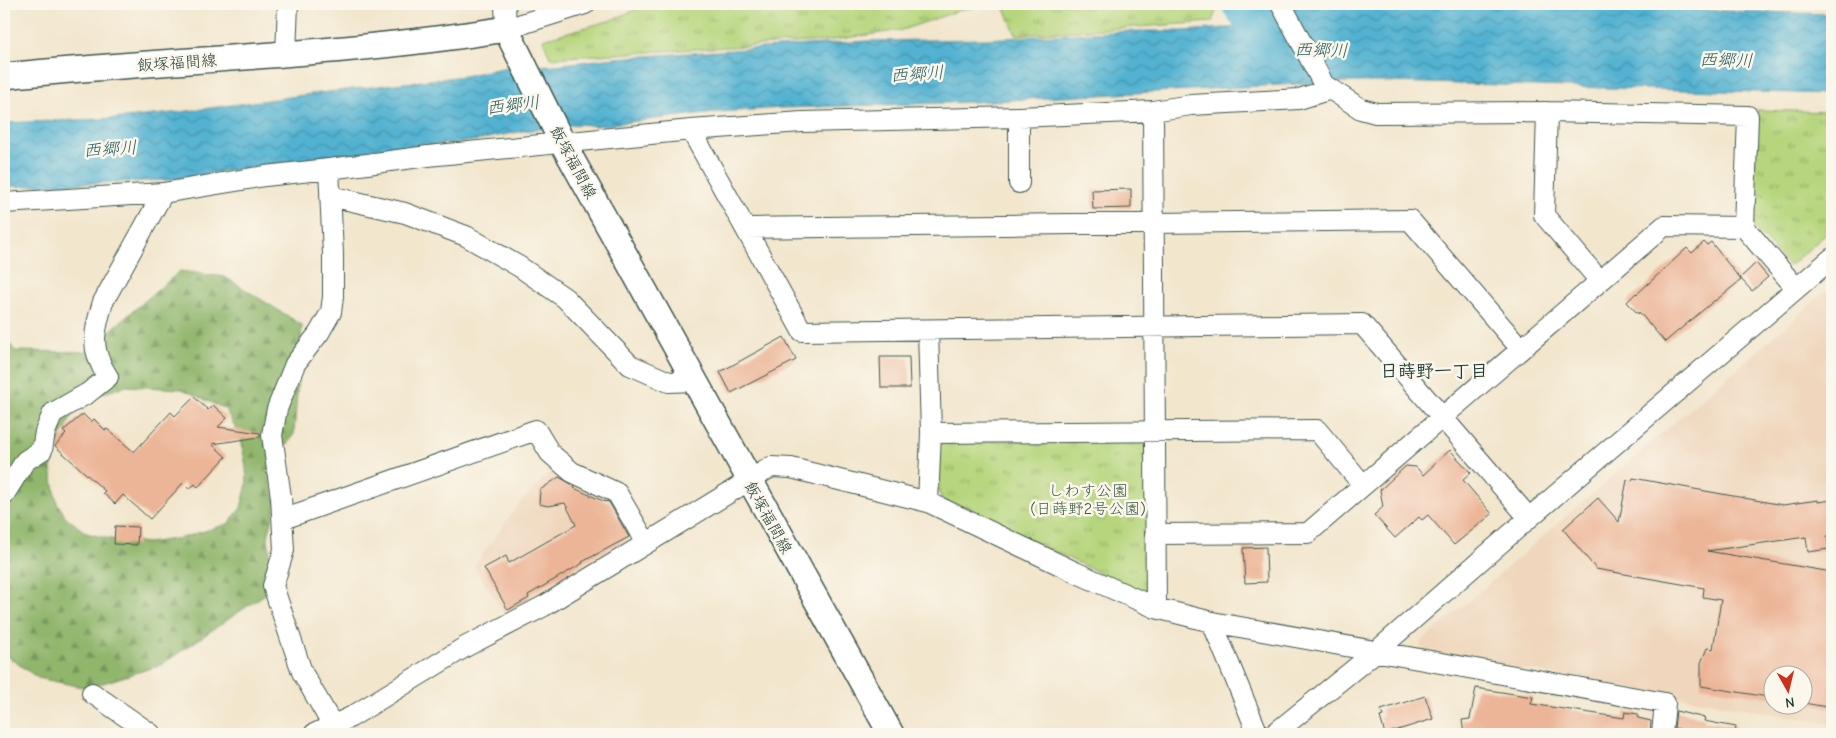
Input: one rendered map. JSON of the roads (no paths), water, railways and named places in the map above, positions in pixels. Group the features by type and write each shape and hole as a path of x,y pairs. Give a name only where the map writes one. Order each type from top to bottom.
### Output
{"main road":[{"name":"飯塚福間線","path":"4,76 441,40 506,29 559,136 891,734"}],"street":[{"path":"286,54 288,4"},
{"path":"505,4 506,29 585,4"},
{"path":"1281,4 1327,87 1361,109 1376,113 1547,112 1748,116 1744,227 1796,288"},
{"path":"4,203 163,193 265,176 428,156 559,136 691,130 802,122 1019,118 1153,111 1191,105 1299,99 1327,87"},
{"path":"1153,111 1156,608"},
{"path":"1547,112 1544,215 1600,281"},
{"path":"1019,118 1019,183"},
{"path":"691,130 802,331 1362,324 1529,518"},
{"path":"329,169 333,254 331,312 319,333 294,364 277,409 272,435 283,519 284,550 273,586 302,672 333,726"},
{"path":"4,495 25,461 42,450 45,432 53,413 88,393 108,377 94,349 95,328 103,302 163,193"},
{"path":"330,196 405,213 466,236 520,267 565,298 630,365 669,382 695,381"},
{"path":"745,228 1410,220 1521,349"},
{"path":"1155,534 1308,533 1664,226 1744,227"},
{"path":"1274,734 1378,650 1832,258"},
{"path":"928,330 930,433 928,502"},
{"path":"283,519 536,430 550,453 572,472 617,493 646,543"},
{"path":"930,433 1317,430 1363,486"},
{"path":"314,734 333,726 353,726 465,648 544,606 771,467 791,468 928,502 1075,572 1156,608 1212,622 1378,650 1665,703 1662,734"},
{"path":"1212,622 1258,734"},
{"path":"92,693 151,734"}],"water":[{"name":"西郷川","path":"1246,4 1474,4 1832,14 1832,94 1334,82 973,102 782,108 705,113 596,126 580,124 523,131 473,141 314,158 166,180 4,187 4,123 126,118 464,76 507,67 555,65 615,58 867,41 986,39 1238,27"}],"waterway":[{"path":"1237,4 1268,48"}],"district":[{"name":"日蒔野一丁目","path":"1434,371"}],"park label":[{"name":"しわす公園 (日蒔野2号公園)","path":"1088,499"}]}
